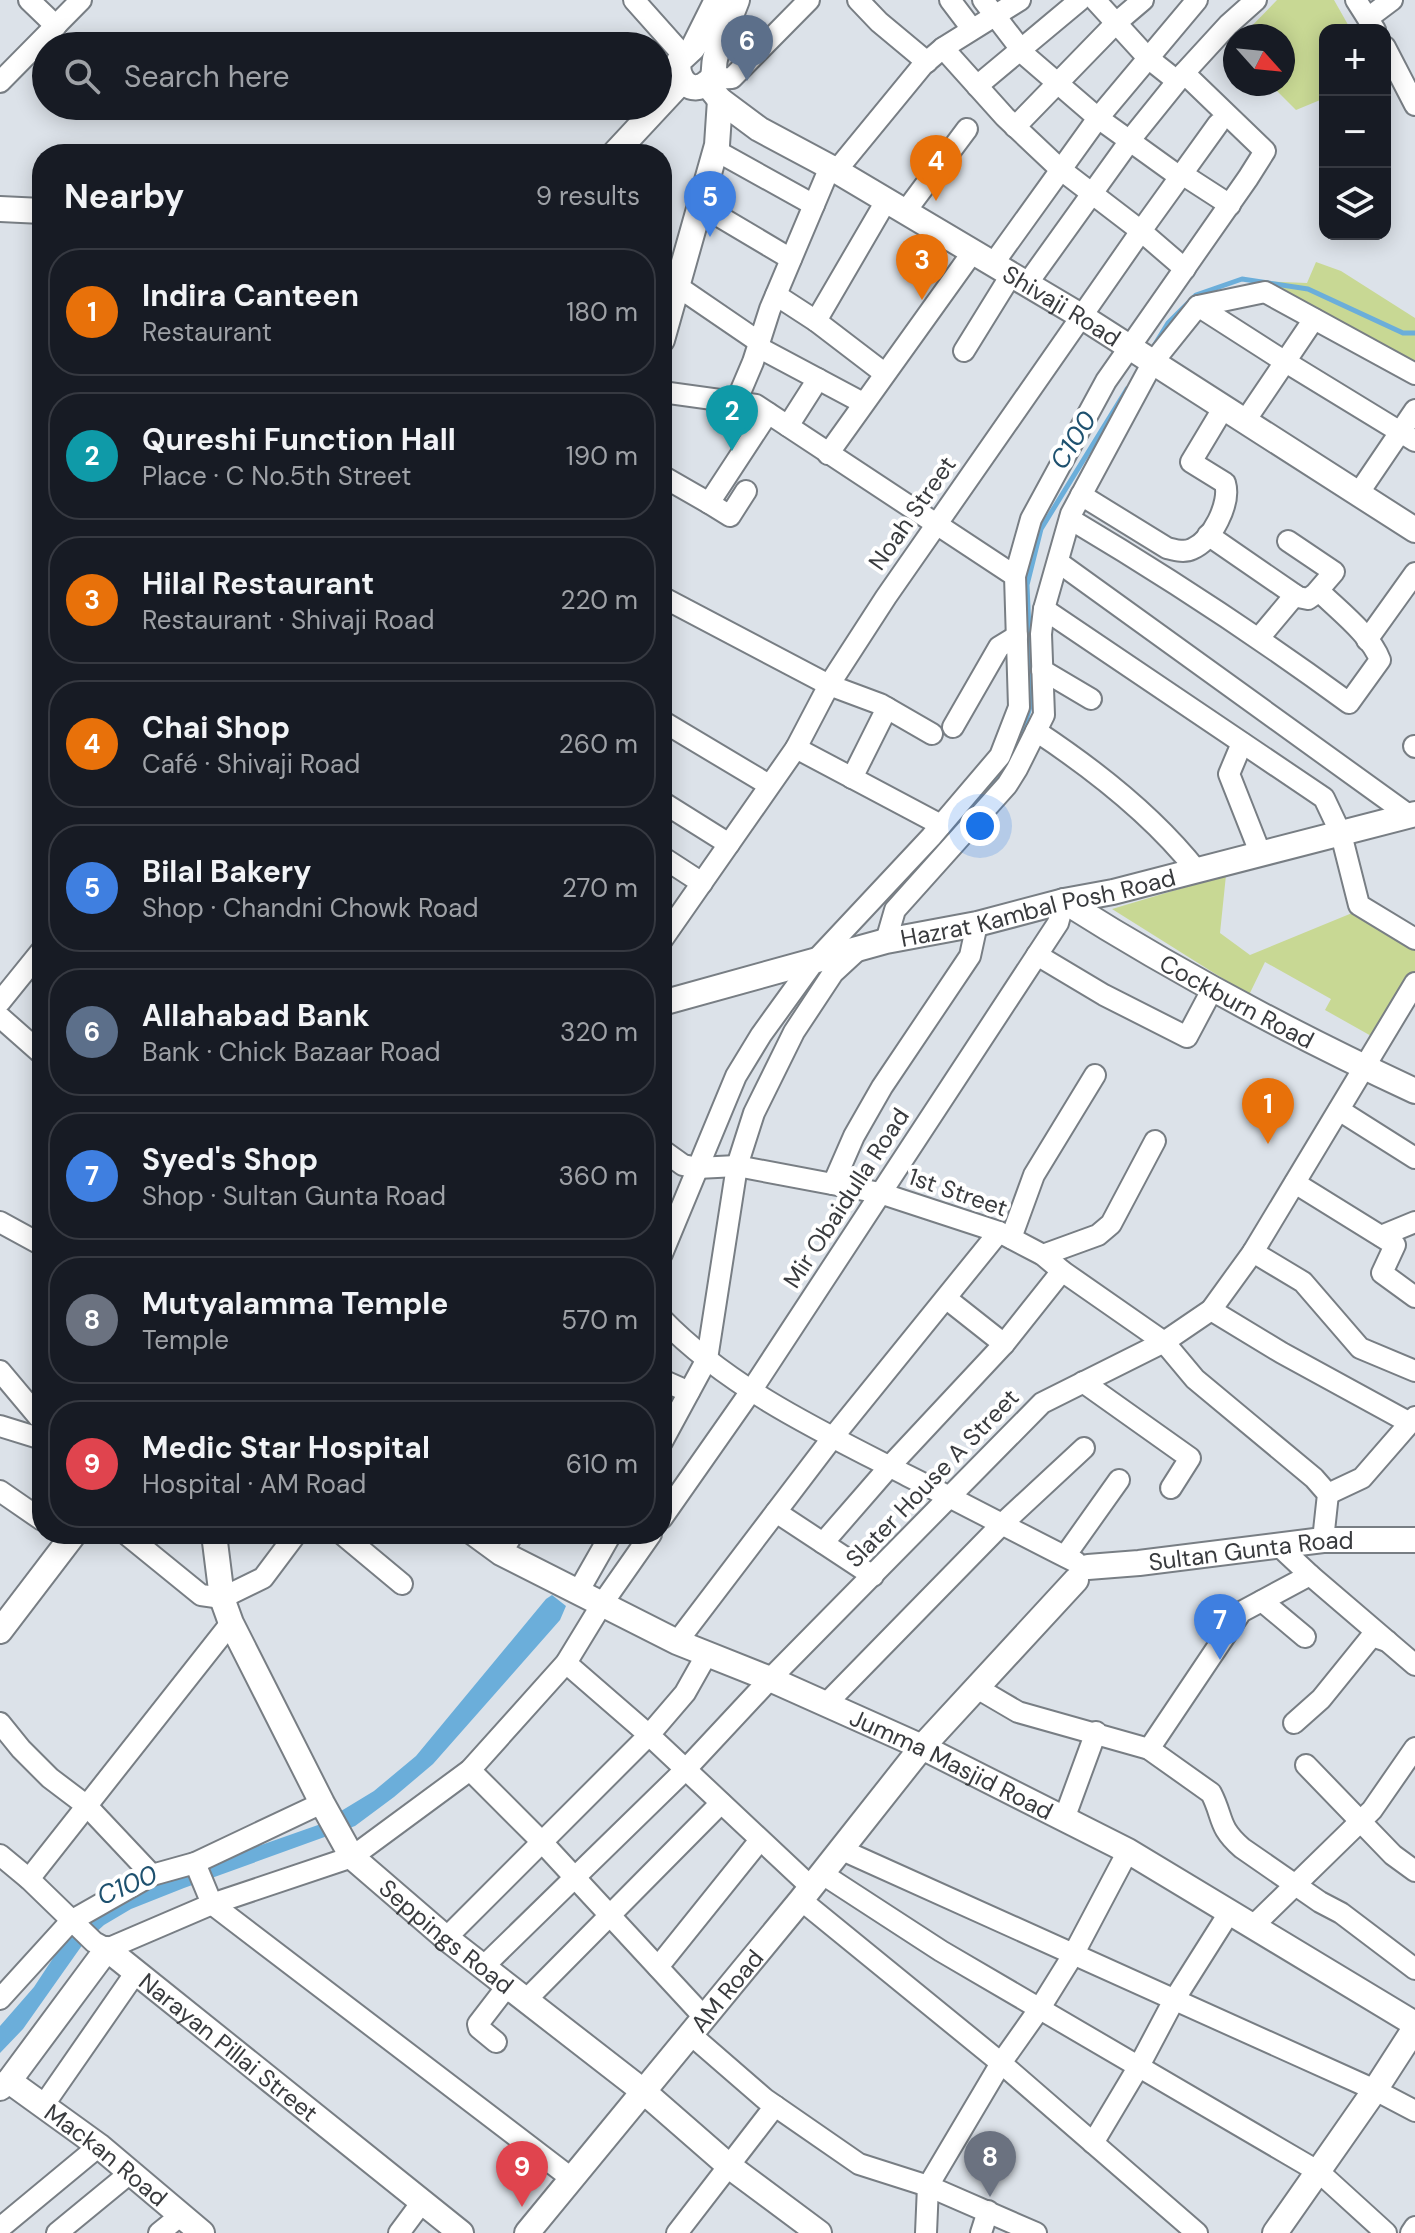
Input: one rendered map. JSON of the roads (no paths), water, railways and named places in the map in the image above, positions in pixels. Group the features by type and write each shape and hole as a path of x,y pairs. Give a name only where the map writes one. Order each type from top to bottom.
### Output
{"street":[{"path":"29,0 56,26"},
{"path":"50,32 81,0"},
{"path":"634,0 668,32"},
{"path":"672,92 682,81 677,68 717,0"},
{"path":"672,304 715,150 713,81 737,0"},
{"path":"713,81 732,78 809,0"},
{"path":"858,0 927,62"},
{"path":"950,0 972,29"},
{"path":"983,0 1020,48 1098,118 1230,205"},
{"path":"736,402 776,295 814,205 833,169 927,62 943,48 1020,0"},
{"path":"977,86 1080,0"},
{"path":"1027,582 1058,562 1070,519 1185,269 1265,151 1180,77 1148,58 1095,0"},
{"path":"1015,127 1116,23 1143,0"},
{"path":"964,351 1011,275 1060,169 1098,118 1197,0"},
{"path":"1011,275 1092,194 1180,77 1256,0"},
{"path":"1356,0 1372,24 1392,0"},
{"path":"672,36 688,51"},
{"path":"943,48 1015,127 1060,169 1185,269"},
{"path":"0,82 32,50"},
{"name":"Shivaji Road","path":"688,51 704,51 713,81 759,129 833,169 1081,316 1415,530"},
{"path":"1391,59 1415,105"},
{"name":"Shivaji Road","path":"682,81 694,87 713,81"},
{"path":"623,144 646,120"},
{"name":"Noah Street","path":"672,914 702,883 796,748 829,685 936,525 1218,124"},
{"path":"816,321 895,207 967,129"},
{"path":"715,150 814,205"},
{"path":"0,196 32,196"},
{"path":"700,205 791,259"},
{"path":"0,209 32,211"},
{"path":"828,454 972,253"},
{"path":"677,286 758,345 863,403"},
{"path":"672,1229 736,1076 761,1035 813,963 941,825 1000,756 1019,707 1017,636 1027,582 1031,519 1106,381 1143,355 1198,306 1265,292 1415,374"},
{"path":"776,295 884,373"},
{"path":"1198,306 1407,436"},
{"path":"1245,421 1314,319"},
{"path":"788,426 818,379"},
{"path":"672,393 756,405 1027,582 1044,609 1324,798 1341,834 1359,905 1415,939"},
{"path":"1081,495 1167,548 1182,551 1194,549 1208,535 1222,513 1228,492 1225,483 1191,462 1224,407"},
{"path":"1358,494 1407,436 1415,410"},
{"path":"709,503 768,413"},
{"path":"672,482 730,516 746,491"},
{"path":"1070,519 1259,638 1349,703 1380,660 1367,640 1319,591"},
{"path":"1208,535 1295,595 1308,599 1334,572 1288,541"},
{"path":"1058,562 1412,815"},
{"path":"1367,640 1415,573"},
{"path":"1259,638 1295,595"},
{"path":"672,602 829,685 887,708 932,734"},
{"path":"886,941 895,910 1007,785 1044,715 1041,634 1044,609"},
{"path":"953,727 999,647 1017,636"},
{"path":"1042,670 1091,699"},
{"path":"852,778 887,708"},
{"path":"1036,731 1087,765 1145,816 1197,871"},
{"path":"672,734 769,785"},
{"path":"1242,743 1229,774 1261,855"},
{"path":"796,748 941,825"},
{"path":"672,808 729,844"},
{"name":"Hazrat Kambal Posh Road","path":"672,1000 886,941 977,924 1064,901 1113,892 1412,815"},
{"path":"672,864 702,883"},
{"path":"1113,892 1108,903 1110,916 1124,939"},
{"name":"Cockburn Road","path":"1064,901 1124,939 1213,988 1415,1091"},
{"name":"Mir Obaidulla Road","path":"672,1504 751,1391 1058,923 1064,901"},
{"path":"833,1184 854,1136 882,1087 970,956 977,924"},
{"path":"672,1423 707,1359 737,1166 754,1113 794,1032 833,973 859,949"},
{"path":"1037,955 1104,995 1187,1037 1213,988"},
{"path":"32,963 0,1004 32,1042"},
{"name":"Slater House A Street","path":"484,1966 686,1769 770,1679 1042,1403 1164,1342 1211,1310 1253,1252 1415,983"},
{"path":"677,1642 833,1437 947,1299 1005,1235 1034,1175 1095,1075"},
{"path":"1339,1110 1415,1158"},
{"path":"1043,1255 1098,1235 1111,1224 1155,1141"},
{"path":"672,1157 683,1165 697,1168"},
{"name":"1st Street","path":"697,1168 737,1166 880,1193 1005,1235 1043,1255 1164,1342 1195,1379 1314,1478 1328,1494"},
{"path":"1295,1183 1395,1245 1382,1273 1415,1297"},
{"path":"0,1222 32,1240"},
{"path":"1381,1236 1415,1222"},
{"path":"1253,1252 1303,1282 1360,1348 1415,1371"},
{"path":"823,1543 1004,1344 1062,1271"},
{"path":"947,1299 1004,1344"},
{"path":"1211,1310 1282,1353 1412,1420 1362,1478 1328,1494 1323,1540"},
{"path":"672,1328 707,1359 751,1391 1076,1566"},
{"path":"0,1371 32,1409"},
{"path":"1083,1382 1190,1458 1171,1488"},
{"path":"672,1384 689,1392"},
{"path":"0,1426 32,1436"},
{"path":"826,1704 1002,1524 1084,1448"},
{"path":"922,1747 977,1688 1076,1566 1119,1480"},
{"path":"0,1491 32,1513"},
{"path":"776,1512 873,1576"},
{"name":"Sultan Gunta Road","path":"1076,1566 1323,1540 1415,1540"},
{"path":"0,1631 62,1544"},
{"path":"138,1544 201,1595 222,1598 263,1578 288,1544"},
{"name":"Seppings Road","path":"215,1544 222,1598 231,1623 352,1857 446,1938 643,2091 729,2166 819,2233"},
{"path":"360,1544 402,1584"},
{"name":"Jumma Masjid Road","path":"507,1544 551,1578 677,1642 770,1679 922,1747 1128,1851 1415,2026"},
{"path":"578,1592 605,1544"},
{"path":"5,2084 88,1971 101,1945 208,1895 352,1857 470,1770 566,1663 644,1544"},
{"path":"1279,1546 1415,1665"},
{"path":"1149,1749 1241,1612 1310,1575"},
{"path":"1262,1601 1305,1637"},
{"path":"29,1879 231,1623"},
{"path":"1294,1723 1321,1699 1372,1636 1387,1641"},
{"path":"446,1938 649,1735 685,1693 707,1654"},
{"path":"566,1663 686,1769 1001,2063 1197,2233"},
{"path":"977,1688 1018,1712 1149,1749 1211,1793 1223,1827 1242,1848 1341,1913 1415,1969"},
{"path":"0,1723 21,1749 50,1778 87,1806 152,1875"},
{"path":"1064,1819 1096,1732"},
{"name":"AM Road","path":"527,2233 922,1747"},
{"path":"1252,1927 1372,1810 1415,1748"},
{"path":"1306,1765 1359,1823 1415,1871"},
{"path":"470,1770 611,1914 658,1967 697,2025 775,2106 859,2164 928,2186 1036,2233"},
{"path":"0,1999 73,1922 152,1875 195,1863 322,1803"},
{"path":"496,2042 479,2028 480,2019 517,1993 611,1914 721,1803"},
{"path":"658,1967 760,1840"},
{"path":"840,1849 1375,2090 1415,2111"},
{"path":"926,2233 928,2186 1001,2063 1073,1955 1128,1851"},
{"name":"Narayan Pillai Street","path":"0,1855 101,1945 461,2233"},
{"path":"195,1863 208,1895 571,2178"},
{"path":"811,1886 941,1951 1319,2172 1386,2233"},
{"path":"1093,2143 1174,2000 1229,1913"},
{"path":"43,2106 136,1972"},
{"path":"1275,2233 1375,2090 1415,2026"},
{"name":"Mackan Road","path":"5,2084 43,2106 99,2146 202,2233"},
{"path":"677,2233 775,2106"},
{"path":"0,2228 99,2146"},
{"path":"57,2233 130,2173"},
{"path":"399,2233 422,2202"},
{"path":"981,2233 988,2211"},
{"path":"159,2233 180,2216"},
{"path":"1411,2233 1415,2227"}],"water":[{"path":"552,1595 566,1606 560,1620 433,1764 394,1797 355,1826 184,1888 131,1909 104,1925 83,1944 23,2029 0,2053 0,2026 34,1987 69,1934 91,1913 168,1878 318,1825 374,1791 416,1756"}],"waterway":[{"name":"C100","path":"1154,346 1168,323 1196,295 1242,279 1308,289 1403,333 1415,333"},
{"name":"C100","path":"1018,747 1032,700 1027,585 1041,529 1127,389"},
{"name":"C100","path":"951,830 1008,766"}],"place":[{"name":"Allahabad Bank","path":"747,81"},
{"name":"Chai Shop","path":"936,201"},
{"name":"Bilal Bakery","path":"710,237"},
{"name":"Hilal Restaurant","path":"922,300"},
{"name":"Qureshi Function Hall","path":"732,451"},
{"name":"Indira Canteen","path":"1268,1144"},
{"name":"Syed's Shop","path":"1220,1660"},
{"name":"Mutyalamma Temple","path":"990,2197"},
{"name":"Medic Star Hospital","path":"522,2207"}]}
